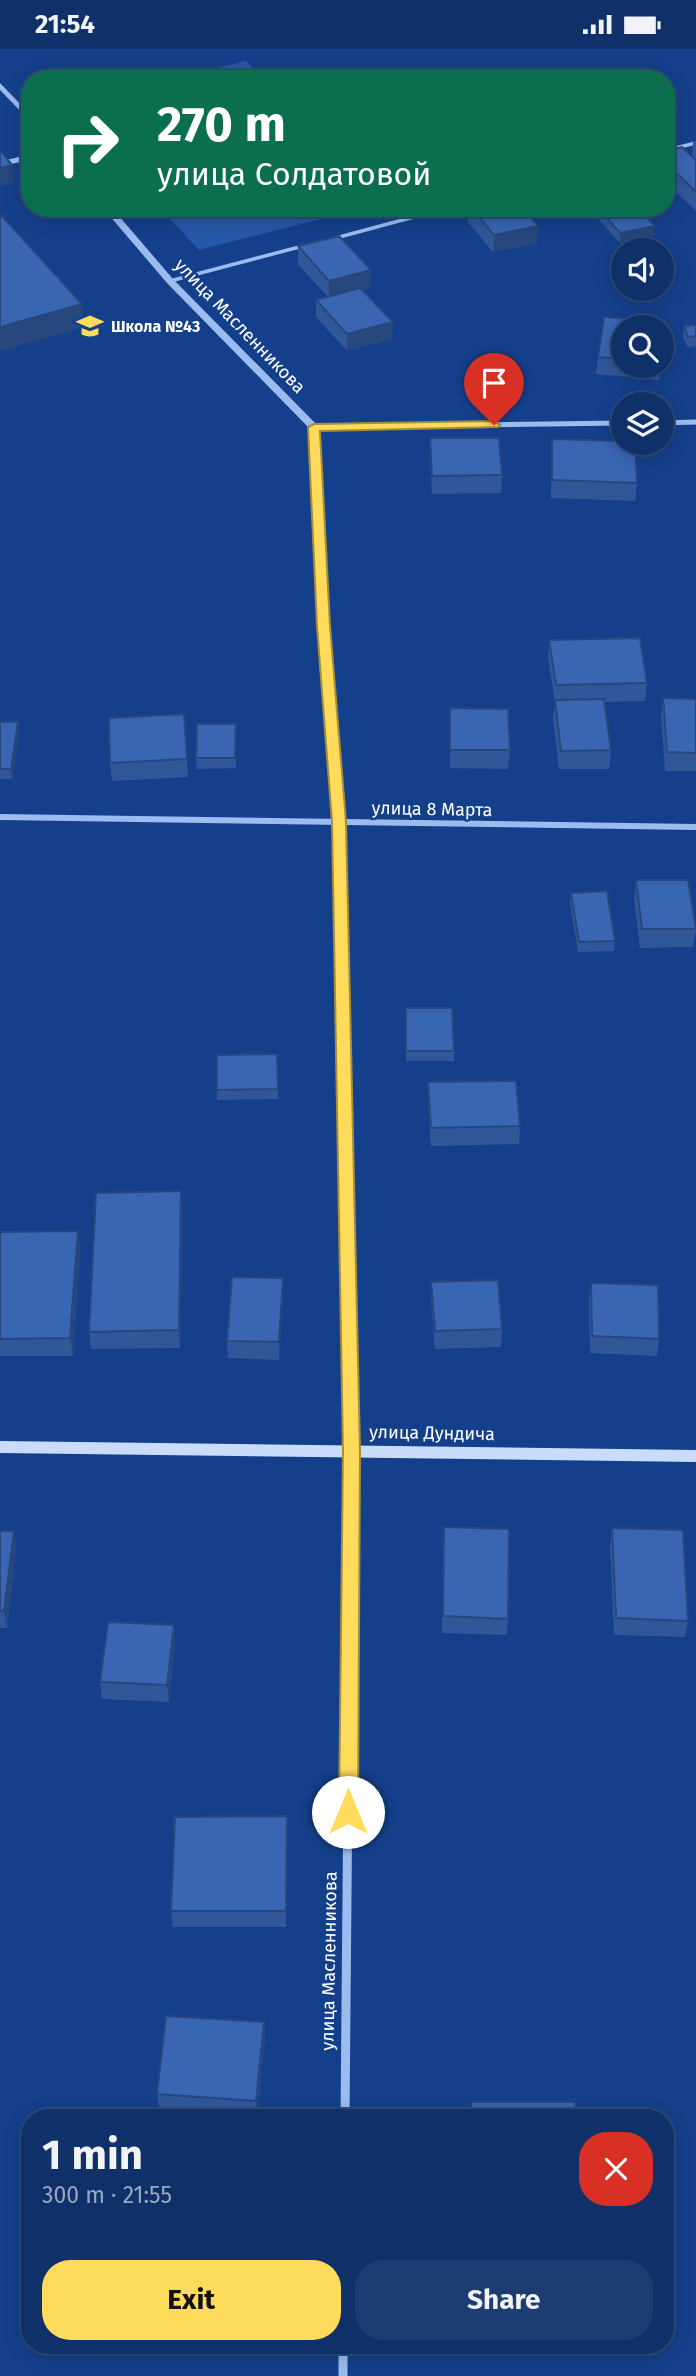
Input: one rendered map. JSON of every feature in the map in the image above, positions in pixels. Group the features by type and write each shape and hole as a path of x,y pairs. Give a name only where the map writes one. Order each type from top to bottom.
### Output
{"main road":[{"name":"улица Дундича","path":"0,1447 696,1456"}],"street":[{"path":"0,85 21,109"},
{"path":"0,164 21,159"},
{"name":"улица Масленникова","path":"115,217 170,281 314,427 324,626 339,822 351,1451 345,2109"},
{"path":"674,422 696,422"},
{"path":"314,427 611,423"},
{"name":"улица 8 Марта","path":"0,817 696,827"},
{"path":"343,2354 343,2376"}],"lane":[{"path":"675,148 696,143"},
{"path":"328,240 414,217"},
{"path":"170,281 315,243"}],"shaded area":[{"path":"246,61 255,70 208,70"},
{"path":"168,217 329,217 199,250"}],"building":[{"path":"682,147 696,160 696,192 675,172 675,148"},
{"path":"0,150 12,165 0,168"},
{"path":"0,214 82,304 0,327"},
{"path":"479,217 530,217 538,226 494,235"},
{"path":"606,217 646,217 655,226 620,233"},
{"path":"339,236 371,270 329,281 298,246"},
{"path":"360,288 393,322 347,334 316,300"},
{"path":"604,317 611,318 611,358 598,357"},
{"path":"696,325 696,336 688,337 684,326"},
{"path":"430,438 499,438 502,475 432,476"},
{"path":"552,439 611,441 611,455 636,455 637,483 552,480"},
{"path":"640,638 647,683 556,685 549,640"},
{"path":"663,698 696,699 696,753 667,752"},
{"path":"604,699 611,750 561,751 555,700"},
{"path":"450,708 508,709 510,750 450,750"},
{"path":"184,714 187,759 110,763 109,718"},
{"path":"0,722 18,722 11,769 0,769"},
{"path":"197,724 236,724 235,758 196,758"},
{"path":"636,880 688,880 696,929 642,929"},
{"path":"607,891 615,941 579,942 571,893"},
{"path":"406,1008 452,1008 454,1051 406,1051"},
{"path":"277,1054 278,1089 217,1090 217,1055"},
{"path":"516,1081 520,1126 431,1128 428,1082"},
{"path":"181,1191 179,1330 89,1332 96,1193"},
{"path":"78,1231 70,1338 0,1339 0,1232"},
{"path":"232,1277 283,1278 279,1342 227,1341"},
{"path":"498,1280 502,1329 435,1331 431,1282"},
{"path":"591,1283 658,1285 659,1339 592,1336"},
{"path":"444,1527 509,1529 508,1619 443,1616"},
{"path":"612,1528 683,1530 688,1621 616,1618"},
{"path":"0,1531 14,1531 4,1611 0,1611"},
{"path":"108,1622 174,1625 167,1685 100,1682"},
{"path":"287,1816 286,1911 171,1911 175,1817"},
{"path":"166,2016 264,2022 256,2101 157,2094"},
{"path":"471,2102 575,2102 575,2109 471,2109"}],"place":[{"name":"Школа №43","path":"90,326"}],"route":[{"path":"348,1812 351,1451 339,822 324,626 314,427 494,425"}]}
